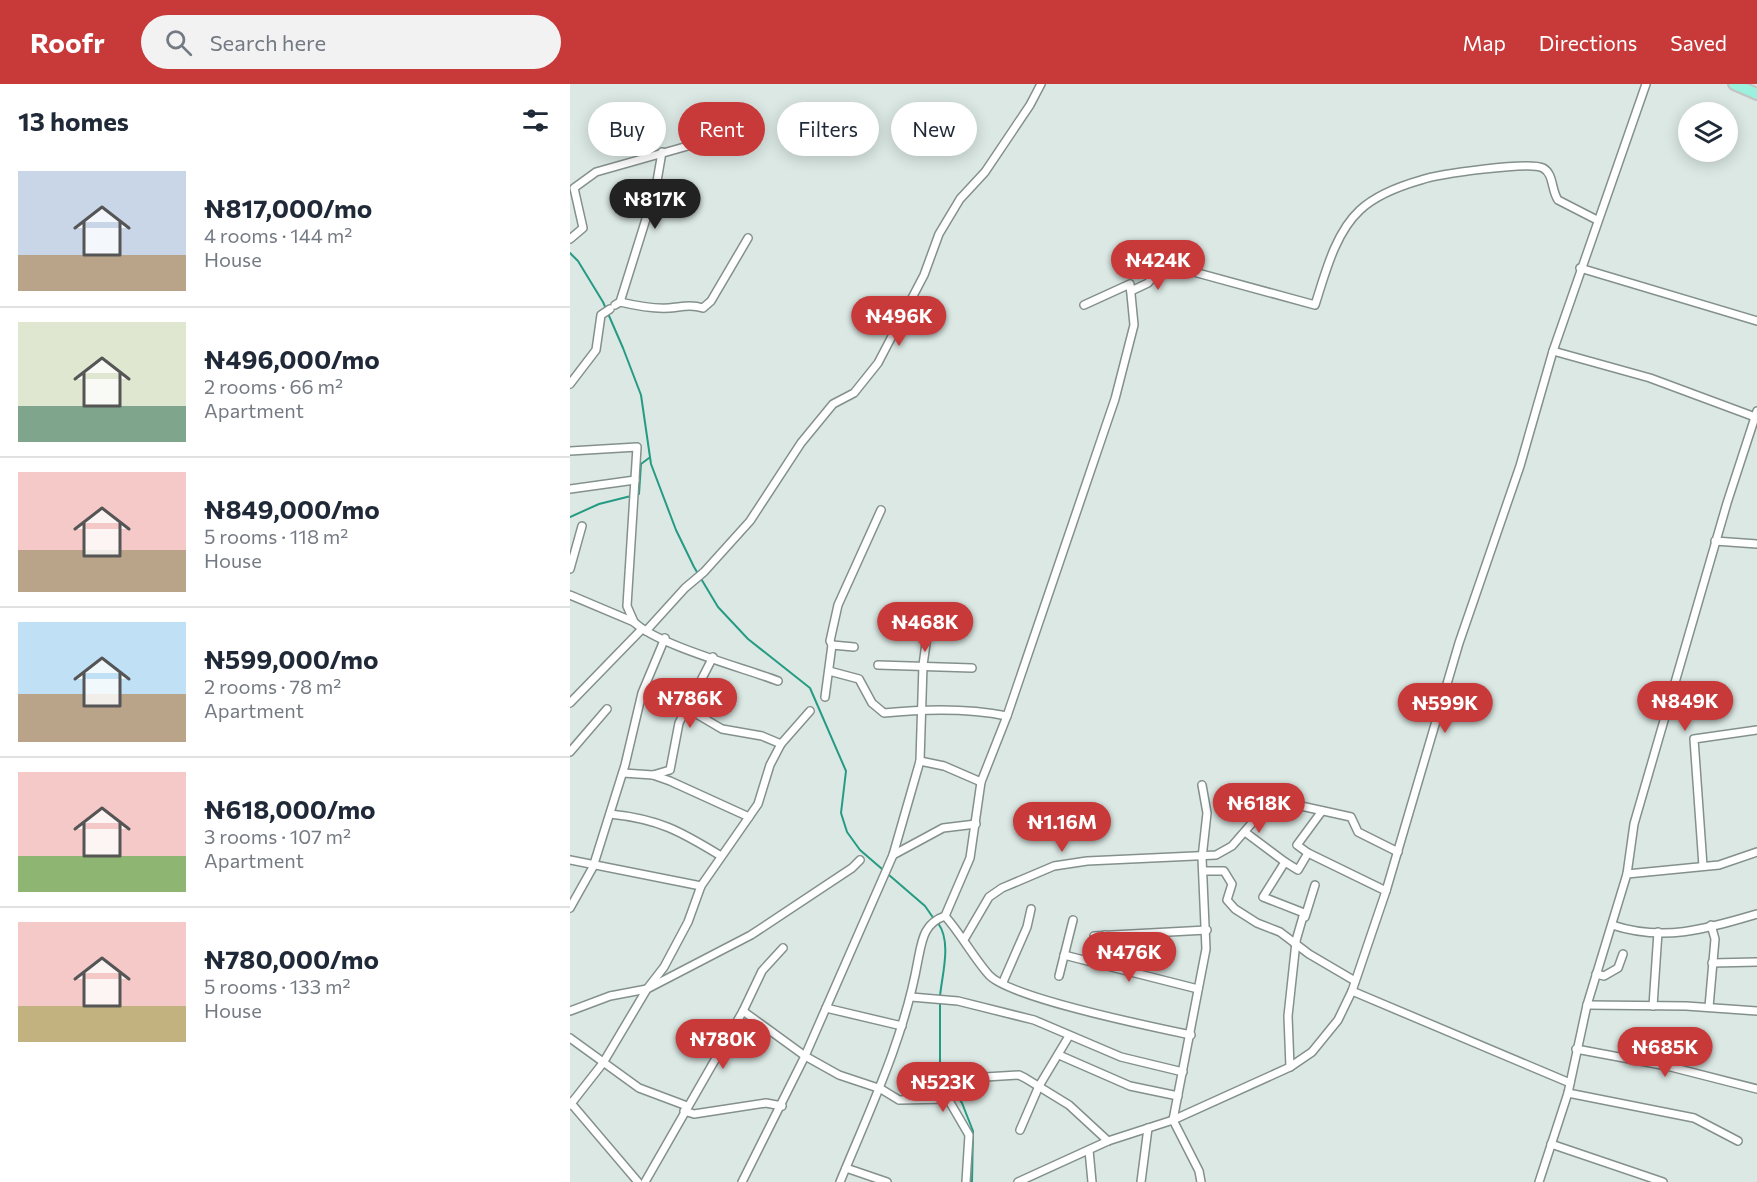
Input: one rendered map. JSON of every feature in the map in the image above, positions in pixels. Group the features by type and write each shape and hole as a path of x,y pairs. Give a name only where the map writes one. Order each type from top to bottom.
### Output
{"main road":[{"path":"1734,84 1757,94"}],"street":[{"path":"570,703 694,579 704,572 750,521 801,443 834,404 854,393 878,363 924,275 939,234 960,199 985,172 1030,105 1041,84"},
{"path":"1018,1182 1033,1179 1108,1141 1173,1120 1290,1067 1312,1052 1338,1020 1352,991 1386,891 1460,643 1520,466 1553,351 1580,268 1646,84"},
{"path":"570,239 584,228 574,188 596,172 649,156"},
{"path":"570,384 596,350 601,315 615,305 656,188 661,156"},
{"path":"1131,291 1148,283 1159,270 1172,266 1315,304 1331,258 1358,211 1373,199 1423,179 1474,170 1540,166 1550,173 1558,200 1597,220"},
{"path":"615,305 644,308 691,304 703,308 711,301 748,238"},
{"path":"1580,268 1757,321"},
{"path":"840,1182 881,1089 911,997 922,940 931,924 943,916 970,858 981,782 1007,716 1114,399 1134,325 1130,284 1084,305"},
{"path":"1539,1182 1568,1093 1587,1005 1627,874 1634,824 1716,541 1756,414 1650,378 1553,351"},
{"path":"570,451 637,447 627,606 634,622"},
{"path":"570,489 636,480"},
{"path":"825,697 832,645 830,641 838,605 881,510"},
{"path":"570,569 582,526"},
{"path":"1716,541 1757,544"},
{"path":"570,596 634,622 644,630 778,681"},
{"path":"742,1182 782,1106 888,870 920,761 923,665 929,622"},
{"path":"570,908 593,867 623,772 642,693 665,638"},
{"path":"832,645 854,646"},
{"path":"653,775 670,770 679,723 713,657"},
{"path":"878,665 972,668"},
{"path":"829,671 858,679 872,703 884,712 985,711 1007,716"},
{"path":"688,708 722,729 762,736 782,744"},
{"path":"570,752 607,709"},
{"path":"638,1182 571,1103 603,1063 646,989 664,967 688,922 701,886 758,804 770,765 782,744 810,711"},
{"path":"1703,866 1694,739 1757,730"},
{"path":"920,761 944,766 981,782"},
{"path":"623,772 653,775 687,787 749,818"},
{"path":"1201,1182 1199,1171 1173,1120 1206,949 1207,930 1202,858 1207,813 1202,785"},
{"path":"964,938 989,897 1002,888 1054,866 1087,861 1202,858 1216,855 1232,846 1265,808 1301,806 1351,817 1358,832 1398,852"},
{"path":"1322,811 1297,845 1308,853 1386,891"},
{"path":"610,814 639,817 677,829 721,856"},
{"path":"893,855 943,828 976,824"},
{"path":"1245,832 1298,870 1308,853"},
{"path":"1627,874 1719,865 1757,852"},
{"path":"570,860 593,867 701,886"},
{"path":"570,1011 610,996 646,989 734,941 751,935 852,868 860,860"},
{"path":"1285,862 1263,897 1304,913 1295,944 1288,1016 1290,1067"},
{"path":"1203,871 1224,871 1232,884 1227,900 1230,904 1355,981"},
{"path":"1295,944 1315,885"},
{"path":"1003,982 1027,927 1031,909"},
{"path":"1612,925 1626,930 1684,934 1757,914"},
{"path":"943,916 964,938 990,976 1017,992 1191,1035"},
{"path":"1059,976 1072,920"},
{"path":"1709,1007 1715,939 1711,925"},
{"path":"1094,936 1207,930"},
{"path":"1653,1006 1658,932"},
{"path":"1103,964 1105,935"},
{"path":"645,1182 743,1011 762,971 783,948"},
{"path":"1596,975 1604,976 1618,968 1623,954"},
{"path":"1064,956 1198,989"},
{"path":"1712,963 1757,962"},
{"path":"1352,991 1570,1083"},
{"path":"911,997 944,999 1034,1020 1121,1057 1183,1072"},
{"path":"1587,1005 1709,1007 1757,1011"},
{"path":"826,1008 902,1026"},
{"path":"743,1011 805,1056 839,1075 881,1089 899,1100 948,1099 969,1135 966,1182"},
{"path":"1020,1131 1039,1086 1069,1036"},
{"path":"570,1038 639,1088 694,1114 766,1103 782,1106"},
{"path":"1576,1049 1667,1066 1757,1089"},
{"path":"1059,1054 1130,1086 1178,1096"},
{"path":"985,1077 1019,1075 1069,1105 1108,1141"},
{"path":"1568,1093 1694,1118 1738,1141"},
{"path":"1141,1182 1148,1128"},
{"path":"1551,1144 1663,1182"},
{"path":"1089,1150 1092,1182"},
{"path":"846,1168 887,1182"}],"waterway":[{"path":"570,253 578,261 603,302 623,348 641,395 651,464 676,530 694,567 718,607 748,639 810,688 846,771 841,813 847,832 860,850 925,906 934,919"},
{"path":"570,517 599,504 639,494 641,464 649,458"},
{"path":"938,923 945,949 940,996"},
{"path":"940,1002 940,1071 962,1103 973,1131 972,1182"}]}
